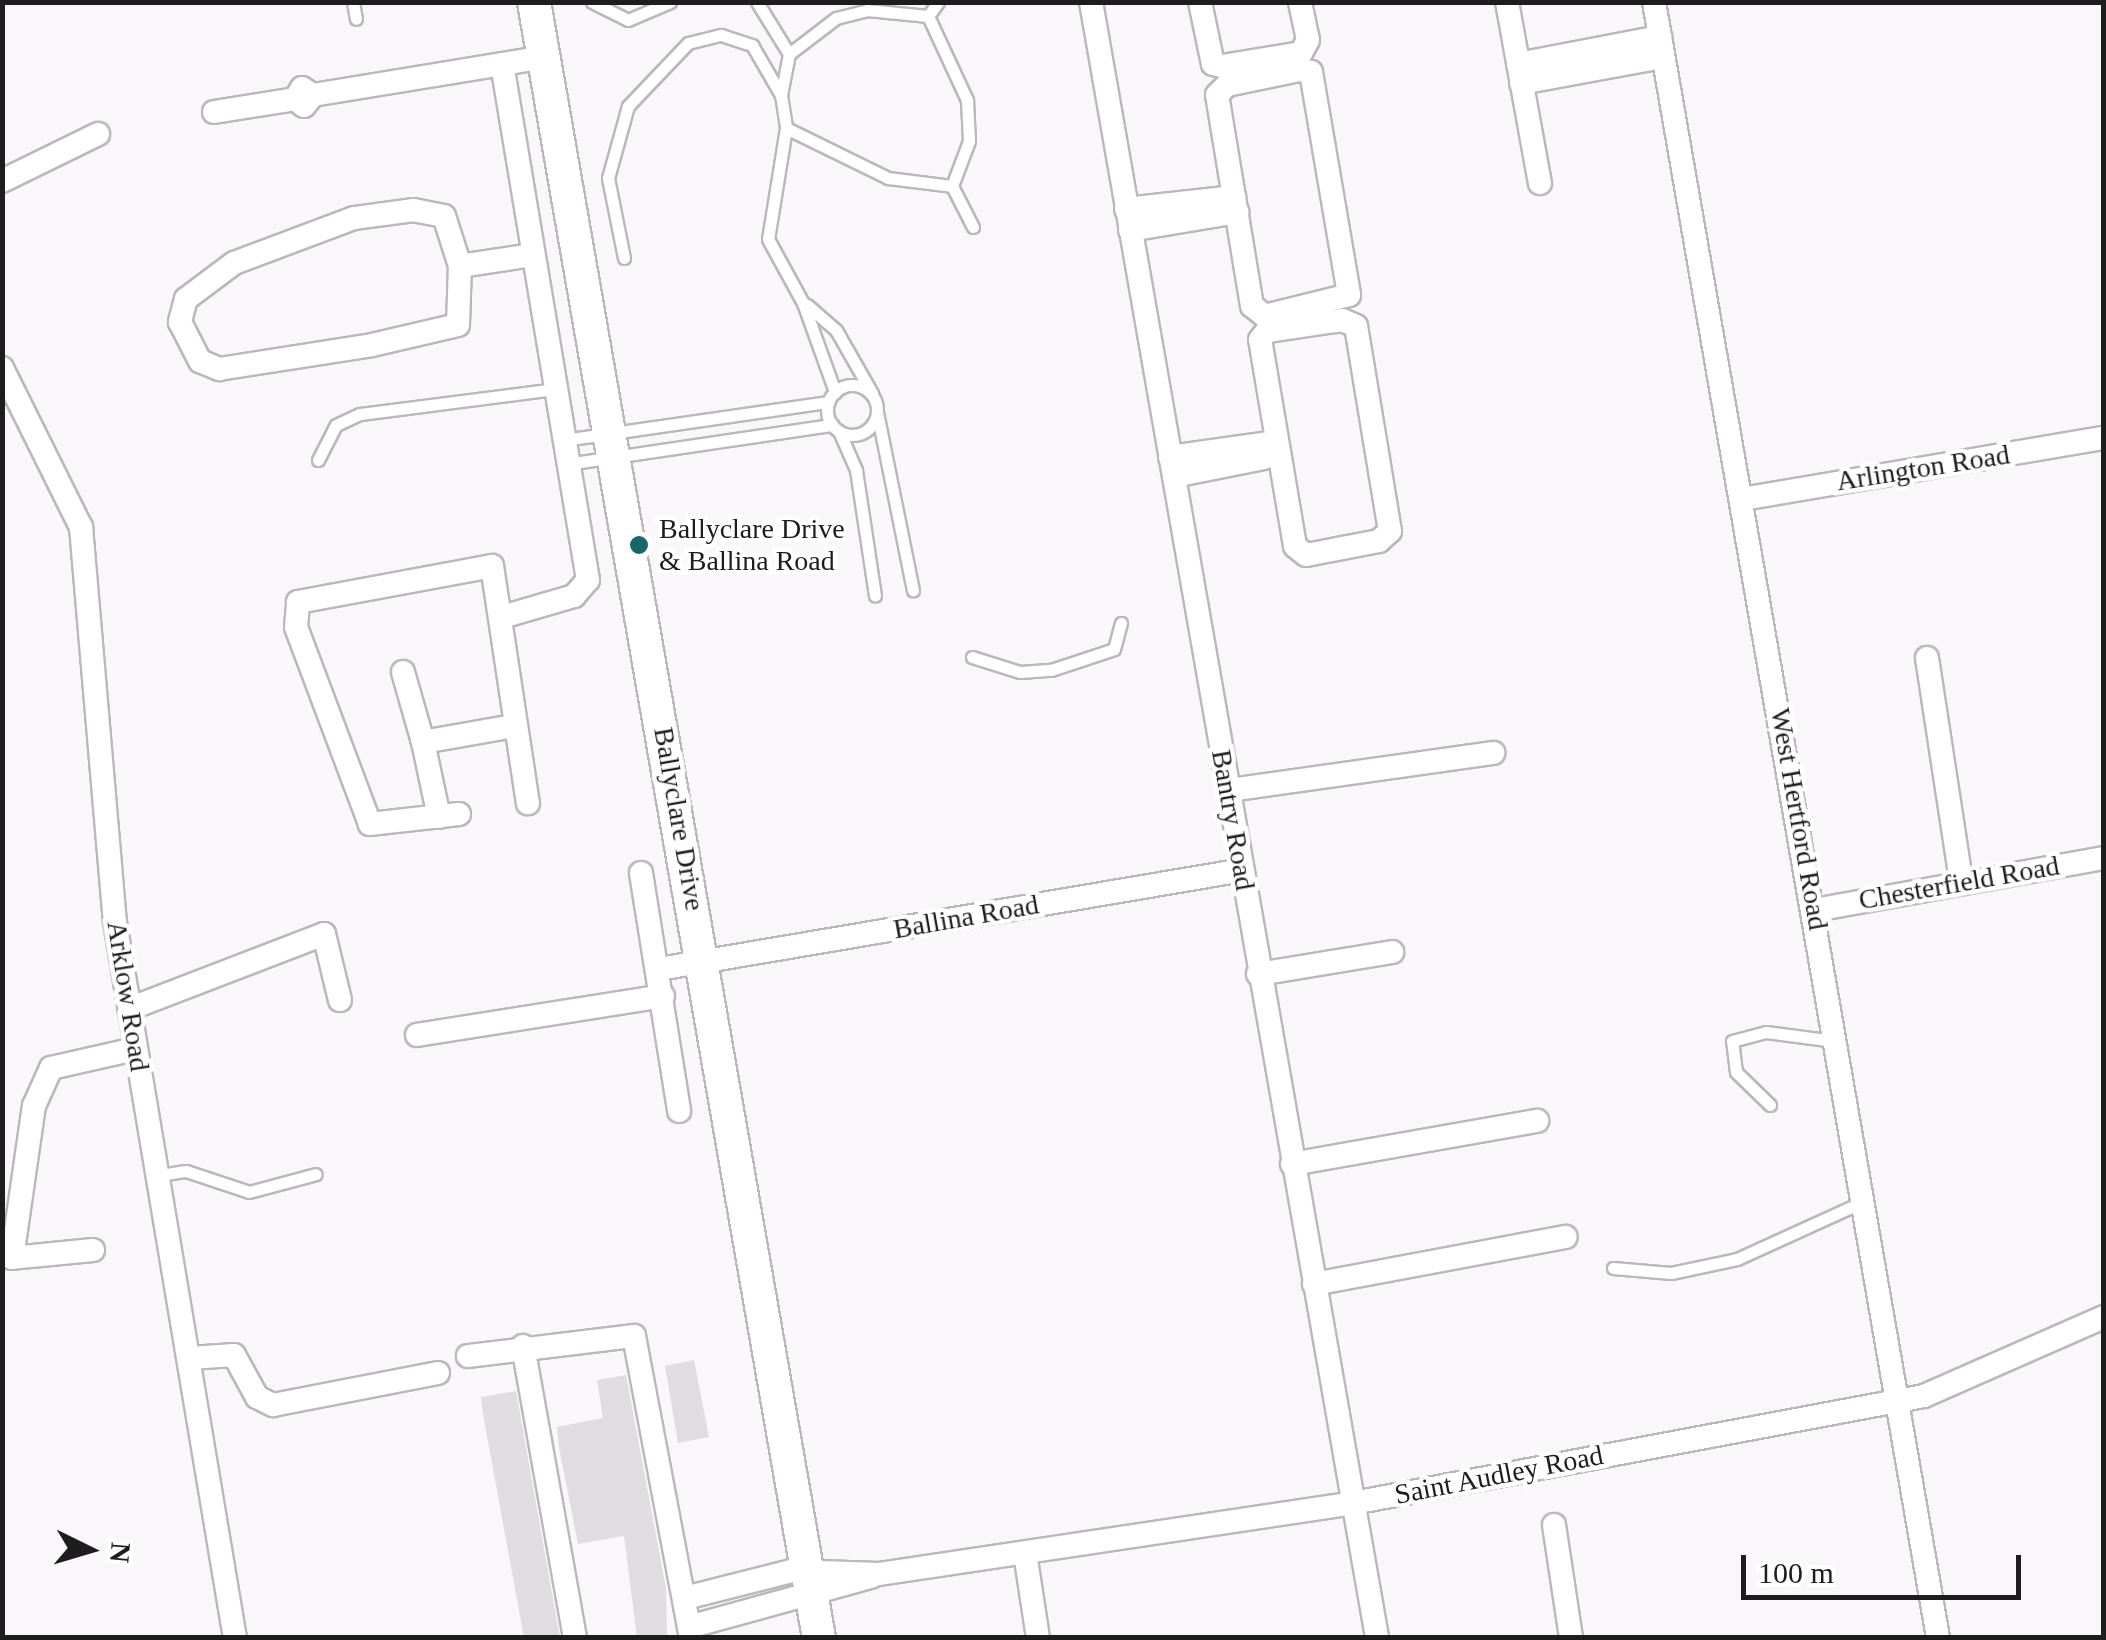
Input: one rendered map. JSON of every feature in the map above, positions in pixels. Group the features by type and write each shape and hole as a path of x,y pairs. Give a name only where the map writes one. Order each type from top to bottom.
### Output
{"street":[{"name":"Ballyclare Drive","path":"520,2 526,60 590,446 684,964 800,1585 819,1638"},
{"name":"Ballyclare Drive","path":"526,60 534,2"},
{"name":"Bantry Road","path":"1091,2 1377,1638"},
{"path":"1200,2 1213,64 1222,66 1301,53 1308,40 1300,2"},
{"path":"1507,2 1540,183"},
{"name":"West Hertford Road","path":"1654,2 1866,1200 1938,1638"},
{"path":"1520,73 1662,47"},
{"path":"214,112 526,60 532,255 556,390 590,446 587,585 574,596 502,617"},
{"path":"1311,72 1347,298 1275,315 1255,312 1235,204 1217,95 1227,85 1311,72"},
{"path":"2,181 98,134"},
{"path":"1128,220 1235,204"},
{"path":"414,210 444,216 460,266 464,310 451,330 220,369 200,360 180,322 186,300 234,263 354,218 414,210"},
{"path":"460,266 532,255"},
{"path":"1353,322 1391,520 1386,538 1298,552 1276,448 1262,335 1353,322"},
{"name":"Arklow Road","path":"2,368 81,527 128,1009 160,1175 235,1638"},
{"name":"Arlington Road","path":"1742,499 2104,438"},
{"path":"1172,467 1276,448"},
{"path":"404,672 449,816 368,820 295,607 482,562 494,569 528,803"},
{"path":"1927,658 1961,880"},
{"path":"423,742 514,726"},
{"path":"1230,798 1493,754"},
{"name":"Chesterfield Road","path":"1815,910 1961,880 2104,858"},
{"name":"Ballina Road","path":"684,964 1243,870"},
{"path":"641,873 684,964 663,996 680,1112"},
{"path":"128,1009 324,934 340,1000"},
{"path":"1258,974 1392,952"},
{"path":"418,1034 663,996"},
{"path":"92,1250 12,1258 34,1106 51,1068 135,1049"},
{"path":"1292,1164 1537,1121"},
{"path":"1314,1284 1566,1237"},
{"name":"Saint Audley Road","path":"800,1585 1353,1503 1900,1401 2104,1317"},
{"path":"468,1356 523,1346 634,1336 690,1632 800,1585"},
{"path":"523,1346 575,1638"},
{"path":"190,1358 234,1355 257,1397 273,1405 438,1372"},
{"path":"1554,1525 1572,1638"},
{"path":"1025,1553 1038,1638"},
{"name":"Ballyclare Drive","path":"800,1585 800,1638"},
{"path":"685,1598 800,1585"}],"lane":[{"path":"353,2 356,18"},
{"path":"592,2 628,20 670,2"},
{"path":"757,2 789,54 782,94 786,128 768,239 804,303 832,397 836,428 856,470 875,596"},
{"path":"928,16 938,2"},
{"path":"789,54 836,18 867,10 928,16"},
{"path":"928,16 967,100 969,141 952,186 973,227"},
{"path":"624,258 610,152 628,106 673,52 707,36 739,38 767,64 782,94"},
{"path":"786,128 888,178 952,186"},
{"path":"804,303 836,330 873,396 913,590"},
{"path":"590,446 832,397 853,385 873,396"},
{"path":"318,460 336,425 360,414 556,390"},
{"path":"590,446 836,428 863,432 877,412"},
{"path":"972,657 1020,672 1051,670 1114,648 1121,622"},
{"path":"1770,1104 1736,1072 1732,1041 1766,1032 1838,1041"},
{"path":"160,1175 186,1171 249,1192 316,1174"},
{"path":"1613,1268 1672,1273 1737,1259 1866,1200"}],"building":[{"path":"694,1360 709,1437 678,1443 665,1366"},
{"path":"626,1375 666,1588 667,1638 637,1638 624,1536 578,1544 559,1448 557,1427 603,1418 597,1380"},
{"path":"516,1391 560,1638 524,1638 483,1414 481,1397"}],"place":[{"name":"Ballyclare Drive & Ballina Road","path":"639,545"}]}
